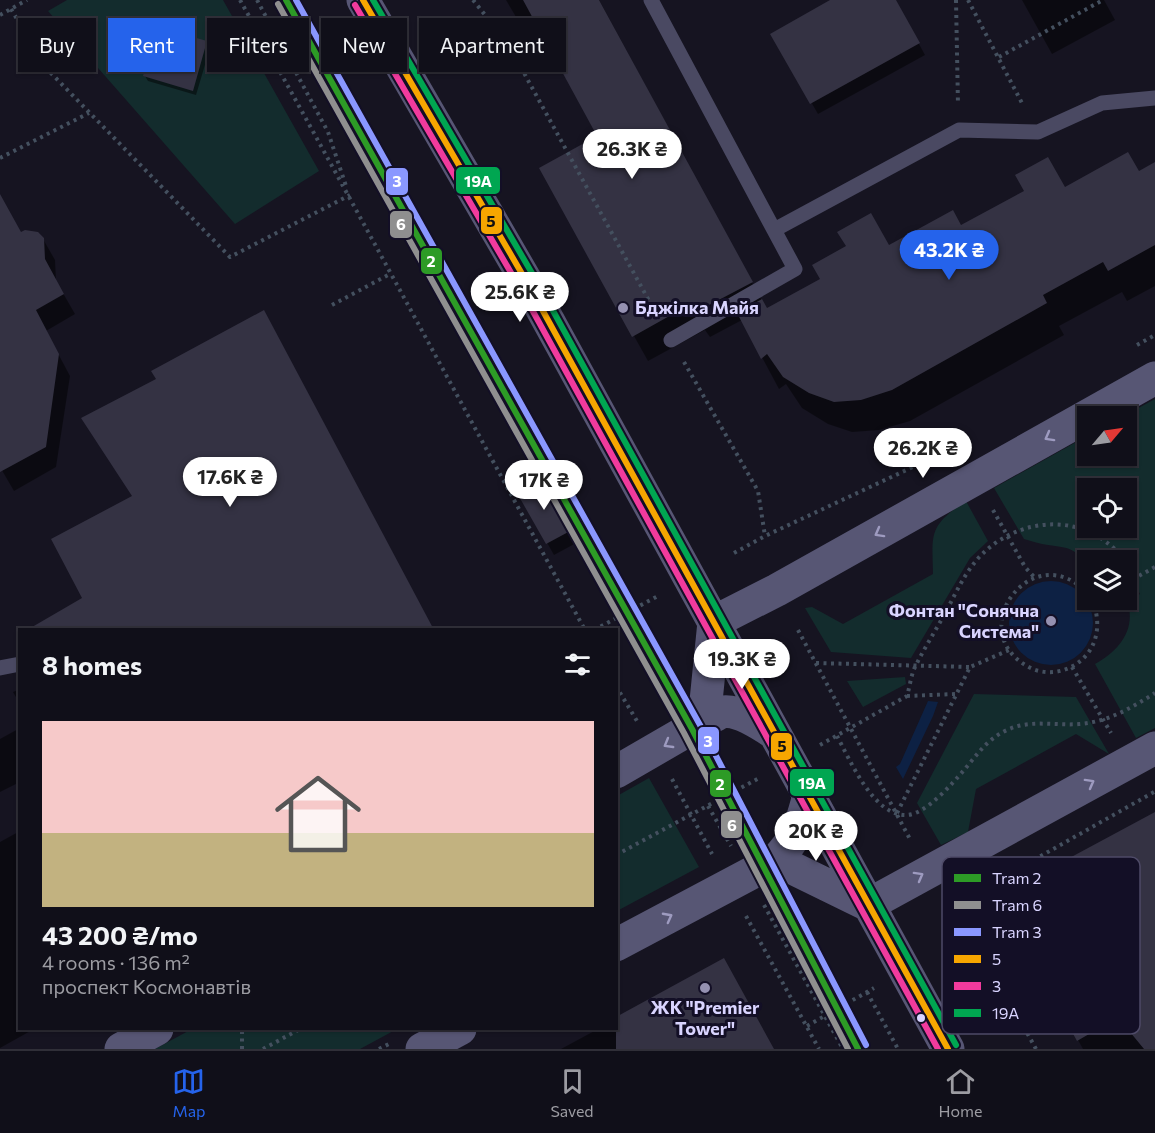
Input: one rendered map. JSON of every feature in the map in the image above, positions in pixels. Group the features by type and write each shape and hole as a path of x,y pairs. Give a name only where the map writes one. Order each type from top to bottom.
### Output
{"street":[{"path":"365,1 532,291 948,1049"},
{"path":"714,622 1155,378"},
{"path":"704,721 714,622"},
{"path":"618,771 723,712 743,716 760,723 774,733"},
{"path":"954,857 1155,748"},
{"path":"618,944 776,860 793,841 803,820 809,795"},
{"path":"776,860 868,904"},
{"path":"868,904 942,864"},
{"path":"121,1049 155,1030"},
{"path":"422,1049 458,1030"}],"lane":[{"path":"651,0 795,269 671,340"},
{"path":"774,231 959,130 1038,132 1102,103 1155,98"},
{"path":"0,668 18,664"}],"path":[{"path":"0,15 27,0"},
{"path":"240,0 350,195 390,274 584,628"},
{"path":"257,0 328,132 350,195"},
{"path":"473,0 507,42 671,340 758,491 765,536"},
{"path":"956,0 959,130"},
{"path":"968,0 1038,132"},
{"path":"999,57 1103,0"},
{"path":"11,9 47,69 230,258 350,195"},
{"path":"0,158 89,113"},
{"path":"332,305 390,274"},
{"path":"1134,346 1155,335"},
{"path":"734,553 765,536 957,447 1025,567 1035,578"},
{"path":"907,696 915,667 975,562 991,546 1007,535 1039,525 1057,524 1076,526 1095,535 1117,550"},
{"path":"1138,577 1155,567"},
{"path":"1077,585 1057,576 1035,578 1017,588 1006,603 1003,612 1002,632 1009,650 1024,664 1042,672 1063,671 1072,667 1091,650 1096,638 1098,626 1095,610"},
{"path":"603,579 623,615"},
{"path":"598,628 658,596"},
{"path":"798,630 912,843"},
{"path":"816,663 970,667 1009,650"},
{"path":"897,813 970,667"},
{"path":"618,689 656,750 691,814 738,880 825,1016 843,1049"},
{"path":"955,694 907,696 837,736 865,788 882,805 897,813 907,815 918,811 933,801 965,769 978,751 1008,729 1034,723 1079,724 1104,720 1155,693"},
{"path":"618,854 751,783"},
{"path":"1039,857 1155,791"},
{"path":"708,805 738,880 819,1049"},
{"path":"807,1026 876,987"},
{"path":"867,992 898,1049"},
{"path":"242,1030 242,1049"},
{"path":"263,1049 298,1030"},
{"path":"1028,1034 1036,1049"}],"green space":[{"path":"67,0 223,0 233,18 207,18 207,72 263,72 319,171 235,224 96,66 96,18 54,18 48,11"},
{"path":"1155,399 1155,728 1136,738 1095,664 1112,653 1118,646 1128,630 1129,610 1137,610 1137,596 1140,594 1137,589 1137,550 1077,550 1077,554 1061,547 1024,539 994,488 1077,442 1077,466 1137,466 1137,409"},
{"path":"966,501 988,541 970,558 911,658 831,652 805,608 812,607 843,624 933,574 935,531 945,517"},
{"path":"905,677 906,684 863,707 847,681"},
{"path":"974,694 1076,697 1109,754 1076,734 976,789 968,832 941,845 917,803"},
{"path":"649,778 699,867 618,910 618,795"},
{"path":"190,1030 395,1030 360,1049 155,1049"}],"water":[{"name":"Фонтан \"Сонячна Система\"","path":"1043,582 1059,582 1074,588 1077,590 1077,610 1091,610 1092,631 1086,646 1074,658 1059,664 1043,664 1028,658 1016,646 1010,631 1010,615 1016,600 1028,588"},
{"path":"928,701 938,702 903,779 896,767 900,764"}],"building":[{"path":"523,0 599,0 753,282 694,313 689,305 632,337 539,168 597,136 562,72 566,72 566,18 533,18"},
{"path":"830,0 896,0 920,43 810,104 770,34"},
{"path":"195,38 207,41 193,91 143,76 144,72 195,72"},
{"path":"1128,152 1139,171 1155,162 1155,245 1108,271 1103,262 1043,295 1047,303 892,390 861,400 834,402 809,393 783,377 767,354 761,359 737,313 762,299 767,308 820,279 812,265 846,246 837,232 871,213 889,245 953,210 961,225 1024,191 1015,175 1048,157 1065,187"},
{"path":"0,194 21,232 25,230 38,232 44,238 45,259 64,294 36,310 59,354 46,447 0,472"},
{"path":"264,310 433,628 30,628 82,598 51,539 132,496 81,418 156,379 151,371"},
{"path":"543,478 572,530 546,544 517,493"},
{"path":"1155,812 1155,1049 1144,1049 1132,1034 1140,1034 1140,857 1071,857"},
{"name":"ЖК \"Premier Tower\"","path":"724,958 774,1049 616,1049 618,1016"},
{"path":"1073,1034 1089,1034 1077,1041"}],"tram line":[{"name":"2","path":"286,0 692,729 858,1049"},
{"name":"3","path":"296,0 700,725 866,1045"},
{"name":"6","path":"278,4 684,733 848,1049"}],"transit line":[{"name":"5","path":"363,0 532,291 948,1049"},
{"name":"19А","path":"373,0 540,287 942,1019"},
{"name":"3","path":"355,5 524,295 938,1049"},
{"name":"19А","path":"950,1034 956,1045"}],"place":[{"name":"Бджілка Майя","path":"623,308"},
{"name":"Фонтан \"Сонячна Система\"","path":"1051,621"},
{"name":"ЖК \"Premier Tower\"","path":"705,988"}]}
